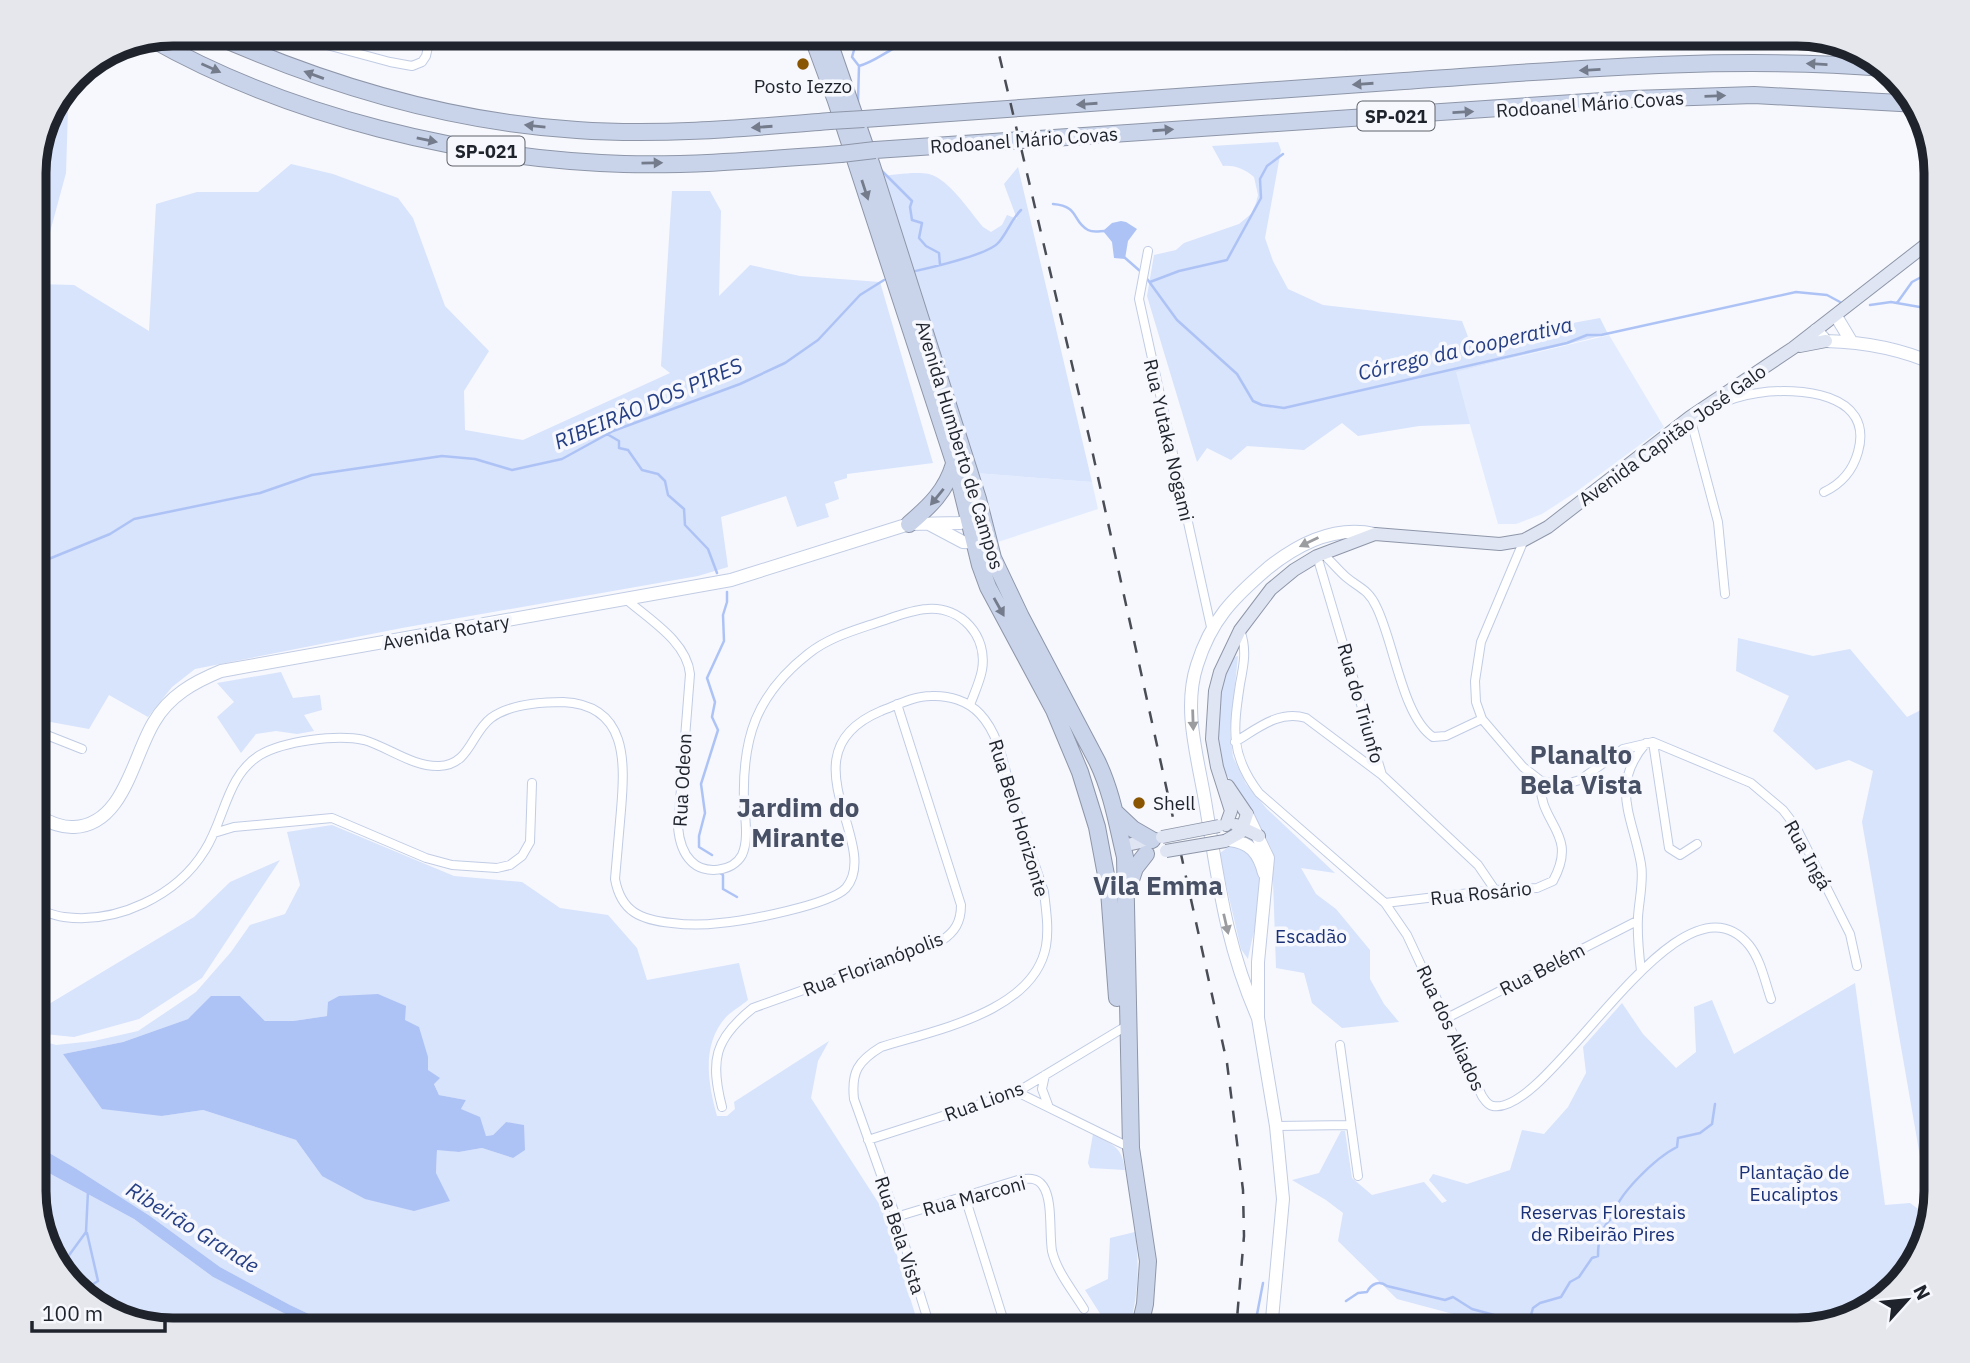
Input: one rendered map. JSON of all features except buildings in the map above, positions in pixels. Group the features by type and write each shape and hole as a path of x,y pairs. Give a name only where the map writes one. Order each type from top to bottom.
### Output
{"highway":[{"name":"Rodoanel Mário Covas","path":"166,46 209,68 318,110 412,137 520,157 626,164 707,163 1633,99 1754,95 1903,103"},
{"name":"Rodoanel Mário Covas","path":"240,46 279,63 410,104 521,125 627,132 710,131 1651,66 1778,62 1868,67"},
{"name":"Avenida Humberto de Campos","path":"815,46 836,101 954,464 976,518"},
{"name":"Avenida Humberto de Campos","path":"830,46 876,178 976,518 988,587 1054,710 1080,772 1097,827 1106,870 1123,1028 1128,1146 1143,1222 1148,1281 1141,1318"},
{"path":"909,524 934,503 948,482 954,464"},
{"name":"Avenida Humberto de Campos","path":"981,543 1107,783 1116,813 1126,895 1123,1028"},
{"path":"1080,772 1094,767 1107,783"},
{"path":"1116,813 1153,844 1135,868 1126,895"},
{"path":"1097,827 1122,851 1106,870"}],"main road":[{"name":"Avenida Capitão José Galo","path":"1217,767 1211,730 1220,672 1240,630 1271,589 1294,570 1320,555 1375,534 1500,544 1524,540 1548,527 1691,419 1793,348 1924,246"},
{"path":"1793,348 1826,341"},
{"path":"1217,767 1246,820"},
{"path":"1217,767 1231,811 1222,825"},
{"path":"1122,851 1246,820"},
{"path":"1153,844 1166,851 1227,841 1241,832 1246,820"}],"street":[{"path":"330,46 404,66 422,62 428,46"},
{"path":"823,46 832,51"},
{"name":"Rua Yutaka Nogami","path":"1148,251 1139,299 1211,627"},
{"path":"1836,316 1851,341"},
{"path":"1816,330 1826,341 1851,341 1897,351 1924,360"},
{"path":"1725,594 1718,522 1691,419 1714,407 1756,393 1791,390 1813,393 1845,404 1860,427 1857,455 1844,478 1824,492"},
{"name":"Avenida Rotary","path":"46,820 56,825 74,827 90,824 106,814 118,798 154,721 172,699 196,682 221,671 731,580 909,524 960,523 976,518"},
{"path":"928,523 952,537 981,543"},
{"name":"Avenida Capitão José Galo","path":"1258,1018 1235,961 1227,928 1195,751 1192,691 1196,667 1211,627 1246,587 1277,561 1302,545 1327,534 1360,530 1375,534"},
{"path":"1524,540 1482,642 1475,681 1476,702 1482,719 1522,767 1541,781 1566,784 1580,780 1623,749 1649,743"},
{"path":"1320,555 1347,578 1364,587 1374,601 1418,722 1424,731 1433,737 1446,736 1482,719"},
{"name":"Rua do Triunfo","path":"1320,555 1382,775 1478,865 1495,890"},
{"name":"Rua Odeon","path":"627,600 679,646 688,663 690,674 678,827 685,853 691,863 701,868 724,869 742,855 746,840 745,756 749,732 766,698 789,670 831,639 919,610 940,609 956,614 970,624 983,650 982,670 970,705"},
{"name":"Rua dos Aliados","path":"1240,630 1246,651 1238,697 1235,742 1245,775 1259,793 1385,903 1407,935 1482,1096 1489,1105 1506,1105 1517,1099 1540,1079 1641,971 1670,947 1693,933 1712,928 1728,930 1741,936 1759,962 1771,999"},
{"path":"46,912 62,917 92,918 123,912 151,901 185,876 214,833 233,784 244,769 271,750 316,740 343,738 364,740 423,763 438,766 450,764 470,749 485,723 503,711 555,702 574,703 590,708 604,717 616,733 622,750 624,771 615,879 618,894 626,906 638,915 655,921 683,924 720,923 814,904 833,897 846,888 853,874 853,853 836,782 840,747 847,733 856,724 897,704 930,696 943,696 970,705"},
{"name":"Rua Florianópolis","path":"722,1107 714,1065 721,1042 733,1024 752,1008 941,941 951,935 957,926 961,905 897,704"},
{"name":"Rua Belo Horizonte","path":"868,1140 854,1099 852,1083 858,1066 867,1055 881,1047 984,1014 1005,1003 1031,978 1046,948 1047,912 1044,892 1000,752 990,729 970,705"},
{"path":"1235,742 1266,723 1292,714 1306,718 1382,775"},
{"path":"46,735 82,749"},
{"path":"1649,743 1669,848 1680,855 1697,844"},
{"path":"1641,971 1637,921 1641,864 1631,827 1625,783 1630,764 1649,743"},
{"name":"Rua Ingá","path":"1649,743 1751,783 1783,810 1796,827 1850,934 1857,967"},
{"name":"Rua Rosário","path":"1385,903 1495,890 1537,888 1553,881 1560,869 1563,846 1543,802 1541,781"},
{"path":"214,833 234,827 332,818 426,859 452,865 497,868 510,865 522,856 530,842 532,783"},
{"name":"Avenida Capitão José Galo","path":"1246,820 1259,836 1268,858 1258,962 1258,1018 1276,1126 1283,1199 1272,1318"},
{"path":"1227,841 1245,843 1251,847 1260,860 1265,880"},
{"name":"Rua Belém","path":"1447,1018 1637,921"},
{"name":"Rua Lions","path":"868,1140 1017,1092 1123,1028"},
{"path":"1340,1045 1359,1176"},
{"path":"1045,1075 1042,1089 1048,1105"},
{"path":"1017,1092 1128,1146"},
{"path":"1276,1126 1350,1125"},
{"name":"Rua Bela Vista","path":"868,1140 896,1217 927,1318"},
{"name":"Rua Marconi","path":"896,1217 1018,1180 1028,1178 1038,1181 1047,1196 1052,1250 1084,1309"},
{"path":"965,1197 1003,1318"}],"shaded area":[{"path":"1609,335 1664,427 1542,514 1516,524 1498,524 1455,372"},
{"path":"975,473 1092,482 1098,509 995,543"}],"green space":[{"path":"64,108 68,109 66,173 46,247 47,156 55,124"},
{"path":"1278,142 1281,150 1265,238 1273,261 1288,289 1323,305 1462,321 1470,342 1600,318 1608,334 1456,372 1470,424 1419,426 1358,436 1342,423 1304,450 1247,446 1231,460 1207,448 1197,462 1147,296 1154,255 1176,250 1184,243 1239,224 1251,214 1258,195 1254,177 1240,168 1223,166 1212,146"},
{"path":"291,164 333,174 398,198 413,218 445,306 489,351 464,391 465,430 523,440 670,373 661,366 672,191 710,191 721,211 719,296 750,265 800,276 880,282 933,463 847,474 847,478 834,482 839,499 825,504 829,517 797,527 786,496 721,517 728,567 698,576 402,628 195,669 172,687 148,717 109,695 89,729 46,721 46,284 74,285 149,331 156,204 197,192 258,192"},
{"path":"1018,167 1092,482 975,473 880,176 917,173 937,177 951,189 983,227 991,232 1002,225 1007,215 1017,219 1004,184"},
{"path":"1738,638 1813,656 1850,649 1907,717 1924,708 1924,1168 1862,822 1873,771 1849,760 1816,770 1773,731 1789,696 1736,671"},
{"name":"Escadão","path":"1238,656 1230,732 1233,757 1246,784 1267,809 1335,873 1301,868 1316,894 1336,909 1370,950 1370,979 1384,1004 1399,1022 1342,1028 1312,1003 1304,973 1276,968 1272,850 1260,826 1224,771 1215,738 1222,676 1231,658"},
{"path":"281,672 293,698 320,695 322,710 304,715 314,731 297,734 276,731 256,734 241,753 217,717 234,702 217,683"},
{"path":"332,825 454,876 522,882 560,908 608,915 637,948 647,980 739,963 748,1000 726,1017 718,1028 710,1052 709,1078 717,1116 727,1116 735,1109 734,1102 829,1041 818,1061 811,1098 883,1210 916,1318 318,1318 220,1267 150,1216 46,1151 46,1042 56,1045 94,1041 138,1031 196,992 231,952 250,925 285,914 300,885 287,832","holes":["240,996 265,1021 293,1021 327,1016 428,1057 428,1070 439,1095 466,1100 461,1109 486,1136 493,1135 506,1122 513,1158 482,1148 459,1152 437,1149 436,1173 322,1176 296,1140 203,1110 162,1116 63,1054 123,1042 188,1019"]},
{"path":"1228,847 1240,847 1255,862 1260,874 1259,904 1248,959 1241,949 1219,854"},
{"path":"280,860 202,978 139,1019 74,1037 46,1034 46,952 49,1004 194,917 230,882"},
{"name":"Reservas Florestais de Ribeirão Pires","path":"1855,983 1885,1205 1910,1203 1922,1212 1918,1231 1903,1261 1900,1265 1872,1265 1872,1293 1854,1304 1822,1315 1797,1318 1468,1318 1397,1299 1338,1241 1343,1213 1292,1180 1319,1173 1341,1131 1345,1131 1352,1178 1372,1195 1424,1182 1442,1203 1447,1201 1429,1180 1433,1174 1467,1184 1510,1170 1522,1130 1544,1134 1568,1107 1586,1073 1583,1047 1622,1003 1643,1034 1676,1068 1696,1052 1694,1007 1712,1000 1734,1054"},
{"path":"1093,1134 1119,1151 1125,1170 1090,1168 1088,1163"},
{"path":"46,1171 134,1219 213,1277 293,1318 164,1317 132,1311 102,1296 72,1268 55,1239 48,1215"},
{"path":"1135,1232 1137,1281 1131,1318 1103,1318 1085,1290 1108,1279 1110,1238"}],"water":[{"path":"1121,221 1137,229 1128,241 1125,259 1114,258 1112,242 1103,231 1112,223"},
{"path":"378,994 406,1006 405,1020 419,1027 428,1057 428,1070 440,1078 434,1084 439,1095 466,1100 461,1109 480,1117 486,1136 493,1135 506,1122 524,1125 525,1150 513,1158 482,1148 459,1152 437,1150 436,1173 450,1201 414,1211 365,1199 322,1176 296,1140 203,1110 162,1116 102,1109 63,1054 123,1042 188,1019 211,996 240,996 265,1021 293,1021 327,1016 328,1002 339,996"},
{"path":"46,1151 150,1216 220,1267 318,1318 293,1318 213,1277 134,1219 46,1171"}],"waterway":[{"path":"853,46 852,57 859,66 858,102"},
{"path":"859,66 899,46"},
{"path":"934,46 963,46"},
{"name":"RIBEIRÃO DOS PIRES","path":"1150,282 1179,271 1227,260 1261,198 1260,179 1267,166 1283,154"},
{"path":"881,170 912,201 912,220 922,223 919,238 926,246 939,253 940,265"},
{"name":"RIBEIRÃO DOS PIRES","path":"1053,204 1068,208 1088,230 1105,231"},
{"name":"RIBEIRÃO DOS PIRES","path":"911,272 958,260 993,247 1021,210"},
{"name":"RIBEIRÃO DOS PIRES","path":"1124,257 1140,271"},
{"name":"Córrego da Cooperativa","path":"1145,276 1177,320 1237,374 1253,401 1284,408 1567,343 1587,335 1601,335 1796,292 1827,295 1840,302"},
{"path":"1897,303 1912,282 1924,276"},
{"name":"RIBEIRÃO DOS PIRES","path":"46,560 110,534 134,519 260,493 312,475 442,456 475,459 512,470 562,459 613,431 740,384 785,363 818,340 860,295 884,280"},
{"name":"Córrego da Cooperativa","path":"1870,305 1891,302 1924,308"},
{"path":"607,434 619,441 619,448 628,450 642,470 658,474 665,481 668,495 684,509 685,525 708,549 717,573"},
{"path":"712,855 699,847 705,813 701,784 718,730 712,717 715,702 707,678 724,641 723,615 727,592"},
{"path":"720,873 723,875 723,889 737,897"},
{"path":"1526,1318 1540,1303 1561,1297 1570,1282 1579,1277 1592,1258 1598,1256 1603,1230 1613,1217 1621,1198 1649,1168 1677,1147 1678,1138 1700,1133 1712,1124 1715,1104"},
{"path":"66,1259 86,1232 88,1191"},
{"path":"87,1233 98,1281 90,1286 91,1288"},
{"path":"1256,1318 1263,1283"},
{"path":"1346,1301 1381,1283 1445,1300 1453,1297 1472,1309 1505,1318"}],"railway":[{"path":"997,46 1090,441 1227,1063 1243,1190 1244,1236 1237,1318"}],"place":[{"name":"Posto Iezzo","path":"803,64"},
{"name":"Shell","path":"1139,803"}],"district":[{"name":"Planalto Bela Vista","path":"1581,769"},
{"name":"Jardim do Mirante","path":"798,822"},
{"name":"Vila Emma","path":"1158,885"}],"park label":[{"name":"Plantação de Eucaliptos","path":"1794,1183"}],"water label":[{"name":"Ribeirão Grande","path":"193,1227"}]}
